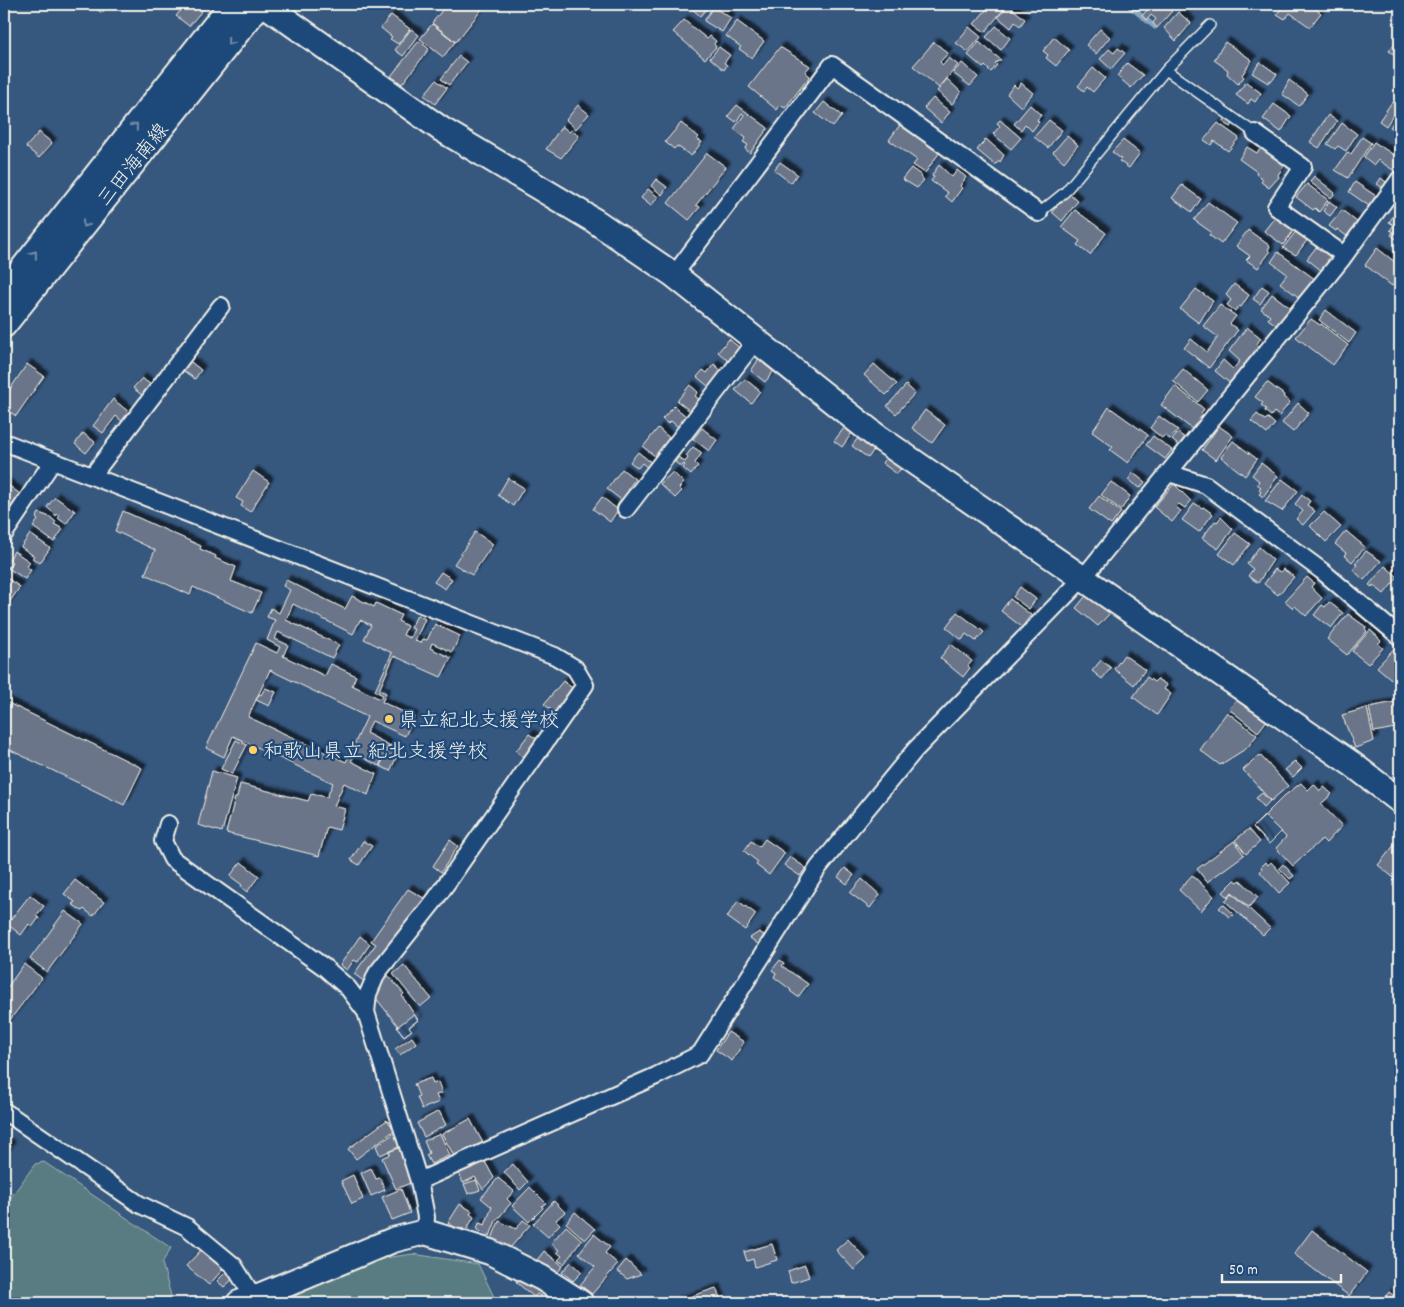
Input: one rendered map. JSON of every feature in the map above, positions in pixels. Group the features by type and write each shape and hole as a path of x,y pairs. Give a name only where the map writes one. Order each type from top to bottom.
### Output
{"street":[{"name":"三田海南線","path":"4,292 232,4"},
{"name":"三田海南線","path":"4,325 260,4"},
{"path":"264,4 442,129 595,221 674,275 875,435 1352,764 1400,801"},
{"path":"674,275 832,65 1039,213"},
{"path":"1255,133 1303,167 1276,207 1344,255"},
{"path":"419,1181 656,1076 700,1054 818,868 915,750 1084,578 1344,255 1400,179"},
{"path":"92,476 221,306"},
{"path":"626,509 756,340"},
{"path":"4,442 555,656 576,668 585,685 435,900 377,972 368,994 366,1012"},
{"path":"4,534 53,461"},
{"path":"1168,473 1206,485 1322,571 1400,637"},
{"path":"168,824 163,841 172,859 324,967 348,988 366,1012 419,1181 426,1217 425,1232"},
{"path":"4,1112 140,1204 187,1227 234,1266 247,1301 393,1240 425,1232 490,1252 542,1278 581,1303"}],"lane":[{"path":"1039,213 1065,192 1166,70 1210,25"},
{"path":"1166,70 1255,133"}],"green space":[{"path":"44,1162 171,1248 162,1263 173,1303 4,1303 4,1207 35,1164"},
{"path":"413,1254 478,1264 497,1303 292,1303 299,1291 369,1260"}],"building":[{"path":"89,4 109,4 102,13"},
{"path":"186,4 203,4 206,6 189,26 176,16"},
{"path":"447,4 486,4 456,42 432,23"},
{"path":"690,4 710,5 700,16 689,6"},
{"path":"991,4 1008,4 985,32 974,24"},
{"path":"1152,4 1163,4 1172,11 1157,28 1153,23 1156,19 1151,15 1147,20 1142,16"},
{"path":"1285,4 1309,4 1321,13 1310,27 1290,13 1285,19 1277,14"},
{"path":"1008,5 1025,19 1020,26 1015,22 1011,28 998,17"},
{"path":"713,7 731,18 722,32 704,21"},
{"path":"1178,12 1191,23 1176,41 1164,28"},
{"path":"391,15 410,29 398,44 390,39 392,37 381,28"},
{"path":"684,20 707,39 710,36 716,41 714,44 716,47 705,59 673,32"},
{"path":"737,21 764,41 752,58 739,49 741,47 726,36"},
{"path":"432,24 455,42 443,57 420,39"},
{"path":"996,26 1010,38 1001,50 986,37"},
{"path":"969,27 981,37 968,52 956,43"},
{"path":"411,29 419,35 403,56 395,50"},
{"path":"1100,29 1110,37 1096,54 1086,45"},
{"path":"1400,35 1400,59 1389,51"},
{"path":"1054,37 1069,50 1056,66 1046,58 1048,55 1043,51"},
{"path":"419,41 429,49 402,84 391,76"},
{"path":"934,42 948,53 940,62 943,65 949,58 958,65 939,88 913,66"},
{"path":"979,42 1001,60 995,63 997,65 991,72 985,66 983,68 968,55"},
{"path":"1225,42 1252,60 1242,75 1244,77 1238,84 1227,74 1228,70 1214,60"},
{"path":"719,47 730,55 724,63 727,65 724,70 710,58"},
{"path":"780,47 810,66 805,72 810,76 785,108 780,105 777,110 749,87"},
{"path":"1118,48 1125,53 1111,69 1100,59 1109,49 1114,53"},
{"path":"459,56 467,62 449,85 441,79"},
{"path":"1260,62 1277,74 1268,83 1252,73"},
{"path":"962,63 978,77 970,86 953,73"},
{"path":"1127,63 1143,75 1131,88 1117,76"},
{"path":"1093,68 1105,78 1093,92 1087,87 1084,91 1078,86"},
{"path":"947,79 961,92 952,104 937,91"},
{"path":"436,80 447,88 435,104 424,95"},
{"path":"1289,80 1308,94 1299,106 1282,94"},
{"path":"1246,82 1261,93 1255,102 1251,99 1248,104 1236,95"},
{"path":"1021,83 1033,93 1021,107 1007,94 1014,85 1017,88"},
{"path":"933,98 950,112 941,123 924,108"},
{"path":"824,102 842,116 833,127 815,113"},
{"path":"1392,102 1399,106 1386,126 1379,121"},
{"path":"1274,104 1291,116 1281,132 1263,119"},
{"path":"578,105 589,114 576,129 566,120"},
{"path":"737,105 768,128 750,153 745,149 748,145 743,142 746,138 734,129 744,115 742,113 736,122 728,116"},
{"path":"1030,105 1041,115 1037,120 1039,122 1032,131 1025,124 1021,130 1014,124"},
{"path":"1400,112 1400,129 1398,132 1390,127"},
{"path":"1228,115 1235,120 1231,127 1223,122"},
{"path":"1328,115 1337,121 1319,148 1310,142"},
{"path":"1000,120 1021,138 1011,149 993,134 1000,126 997,123"},
{"path":"1049,120 1062,130 1048,148 1034,137"},
{"path":"902,122 940,152 925,173 913,165 917,160 889,140"},
{"path":"681,123 699,137 697,139 702,142 691,156 677,146 674,149 665,142"},
{"path":"1218,123 1239,138 1228,151 1214,141 1211,145 1204,140"},
{"path":"1342,123 1357,134 1346,151 1338,146 1335,149 1327,144"},
{"path":"562,126 569,132 571,130 579,136 561,158 546,149"},
{"path":"39,132 52,143 39,158 26,147"},
{"path":"1067,136 1078,145 1064,162 1053,152"},
{"path":"1362,137 1371,143 1348,178 1335,170 1348,152 1351,154"},
{"path":"986,139 1004,155 1000,162 995,165 977,150"},
{"path":"1123,140 1140,153 1129,168 1119,161 1121,159 1112,152"},
{"path":"1374,142 1400,159 1393,170 1378,160 1374,165 1364,157"},
{"path":"1247,147 1257,153 1262,147 1285,164 1278,175 1279,177 1269,188 1261,182 1263,179 1256,174 1257,172 1239,159"},
{"path":"707,153 726,167 696,205 700,207 689,220 668,203"},
{"path":"780,162 797,174 791,183 774,170"},
{"path":"939,165 952,177 957,170 966,177 960,186 962,188 952,202 945,196 948,193 931,181"},
{"path":"911,168 922,176 920,177 924,180 917,188 902,179"},
{"path":"1314,176 1335,193 1331,198 1310,182"},
{"path":"1381,178 1390,185 1386,190 1377,184"},
{"path":"656,179 667,187 662,195 651,186"},
{"path":"1355,182 1379,198 1372,208 1349,192"},
{"path":"1307,184 1328,200 1319,212 1315,208 1313,210 1296,197"},
{"path":"1182,185 1201,199 1192,212 1172,198"},
{"path":"648,189 658,197 651,206 641,198"},
{"path":"1068,192 1078,201 1062,221 1052,212"},
{"path":"1329,201 1337,207 1330,216 1323,211"},
{"path":"1208,202 1237,223 1221,244 1209,235 1211,232 1194,220"},
{"path":"1075,210 1106,233 1090,255 1077,245 1080,241 1061,227"},
{"path":"1342,210 1358,223 1348,237 1329,226"},
{"path":"1400,210 1400,242 1391,235 1393,232 1390,230 1394,225 1389,222 1397,211 1399,212"},
{"path":"1275,217 1294,230 1283,245 1264,231"},
{"path":"1248,230 1270,246 1268,250 1270,252 1258,268 1246,260 1250,256 1236,246"},
{"path":"1297,230 1308,239 1296,255 1283,248"},
{"path":"1318,245 1331,255 1322,271 1307,259"},
{"path":"1377,248 1400,266 1400,275 1392,286 1365,265"},
{"path":"1278,252 1316,280 1301,299 1280,283 1287,274 1271,262"},
{"path":"1234,284 1249,295 1241,307 1239,306 1235,311 1227,305 1231,300 1226,295"},
{"path":"1262,286 1269,291 1260,304 1253,299"},
{"path":"1196,289 1213,301 1199,323 1180,309"},
{"path":"1272,294 1292,309 1279,327 1268,319 1270,316 1261,309"},
{"path":"1220,305 1236,316 1230,324 1238,330 1209,368 1184,348 1191,339 1207,352 1218,337 1203,326"},
{"path":"1326,310 1356,333 1349,343 1319,320"},
{"path":"1311,319 1321,324 1348,345 1333,365 1296,337"},
{"path":"1247,327 1261,338 1256,345 1261,349 1232,385 1215,371 1223,360 1233,369 1240,361 1229,351"},
{"path":"729,339 747,354 735,367 718,352"},
{"path":"760,357 777,367 765,382 751,371"},
{"path":"187,359 201,370 195,379 181,369"},
{"path":"27,364 44,376 16,416 4,408 4,398"},
{"path":"714,364 727,376 714,391 697,377 703,370 707,373"},
{"path":"874,364 897,384 886,395 864,375"},
{"path":"1183,369 1208,390 1198,402 1173,381"},
{"path":"142,378 151,385 143,396 133,388"},
{"path":"745,379 760,391 751,403 735,390"},
{"path":"1267,382 1290,402 1279,416 1274,412 1271,416 1261,405 1263,403 1255,397"},
{"path":"690,385 698,392 695,396 702,402 693,413 677,401"},
{"path":"906,385 915,393 896,414 887,406"},
{"path":"1175,386 1204,409 1201,413 1203,415 1192,429 1161,405"},
{"path":"113,399 130,413 123,422 116,416 103,433 93,426"},
{"path":"1298,403 1309,413 1293,432 1282,423"},
{"path":"674,406 687,417 678,427 671,421 668,424 662,419"},
{"path":"1109,407 1148,435 1128,463 1110,450 1113,447 1092,432"},
{"path":"925,410 945,425 932,443 912,428"},
{"path":"1257,414 1265,420 1268,418 1275,424 1267,434 1251,421"},
{"path":"1159,416 1178,430 1170,439 1165,435 1162,438 1150,428"},
{"path":"848,423 855,429 842,447 834,441"},
{"path":"1219,426 1233,436 1216,460 1202,450"},
{"path":"658,428 673,441 659,459 643,447"},
{"path":"702,428 717,440 709,451 693,439"},
{"path":"864,430 876,447 868,458 852,446"},
{"path":"83,433 95,442 86,453 75,444"},
{"path":"1178,433 1189,441 1183,449 1172,440"},
{"path":"1153,436 1172,450 1165,459 1146,445"},
{"path":"1233,441 1257,459 1245,476 1221,457"},
{"path":"693,447 702,453 695,463 698,466 691,475 683,468 684,464 681,467 675,462 678,457 685,462 688,458 686,456"},
{"path":"638,452 653,464 649,469 642,463 638,468 630,462"},
{"path":"890,452 905,462 897,474 882,463"},
{"path":"1261,463 1278,476 1263,497 1259,494 1261,487 1257,484 1259,481 1252,475"},
{"path":"622,469 635,479 628,489 632,491 624,502 607,489"},
{"path":"253,471 269,482 250,512 241,506 243,502 236,498"},
{"path":"673,472 684,483 679,488 682,491 675,498 660,484"},
{"path":"1133,473 1145,482 1140,488 1128,480"},
{"path":"508,478 524,488 513,506 498,495"},
{"path":"1282,479 1298,491 1282,511 1265,501"},
{"path":"4,482 20,494 10,508 4,504"},
{"path":"1111,482 1130,496 1121,510 1101,495"},
{"path":"1174,484 1191,501 1185,508 1179,504 1176,507 1181,511 1172,522 1154,507"},
{"path":"1302,495 1310,501 1307,505 1315,511 1303,525 1296,519 1303,511 1295,504"},
{"path":"1099,496 1121,512 1111,525 1089,509"},
{"path":"55,497 75,511 66,524 58,518 60,516 57,514 56,516 47,507"},
{"path":"602,497 618,510 610,522 593,509"},
{"path":"1194,504 1203,507 1213,514 1199,532 1182,520"},
{"path":"123,511 201,546 200,549 216,556 215,558 236,567 231,581 261,593 252,613 193,587 190,595 145,574 155,550 115,531"},
{"path":"1324,512 1341,527 1326,542 1310,526"},
{"path":"39,513 50,517 56,522 54,524 63,529 54,542 33,527 38,520 36,518"},
{"path":"1221,517 1233,529 1218,549 1202,538 1215,521 1217,522"},
{"path":"1346,531 1365,547 1352,562 1344,555 1346,553 1335,544"},
{"path":"475,532 493,544 472,575 454,564"},
{"path":"1235,533 1250,544 1234,565 1219,554"},
{"path":"30,534 50,548 40,563 21,547"},
{"path":"1259,547 1273,560 1258,583 1248,576 1253,569 1247,564"},
{"path":"14,551 30,562 27,567 31,570 25,579 8,568 12,562 9,560"},
{"path":"1366,551 1381,561 1364,580 1353,570 1357,565 1355,564"},
{"path":"1385,566 1398,577 1384,594 1373,585 1372,587 1369,585"},
{"path":"1275,569 1280,572 1283,569 1294,577 1278,595 1264,584"},
{"path":"441,572 452,579 445,589 434,582"},
{"path":"4,576 20,587 8,604 4,601"},
{"path":"1307,577 1314,583 1311,587 1322,598 1306,616 1295,606 1293,608 1285,601"},
{"name":"県立紀北支援学校","path":"286,580 345,609 352,596 374,607 376,603 401,615 398,621 407,626 403,635 410,638 414,629 411,628 417,615 425,619 415,641 421,643 423,639 427,640 435,624 460,636 452,652 432,643 430,648 451,658 441,677 394,656 379,690 386,693 382,702 414,717 405,736 372,721 366,733 389,745 379,766 356,754 351,761 376,774 368,795 344,783 334,806 345,809 339,830 327,827 319,856 226,833 240,784 308,801 311,794 327,797 333,783 233,736 224,757 206,748 256,643 277,653 280,647 267,640 275,620 267,617 271,608 279,613 290,590 283,586","holes":["293,604 353,634 360,620 371,625 364,639 392,653 375,691 383,695 380,699 352,685 356,676 331,664 325,676 283,656 288,645 275,639 278,632 332,658 339,645 286,620","270,670 367,717 346,762 248,717"]},
{"path":"1020,587 1036,599 1029,609 1013,597"},
{"path":"1090,591 1113,610 1098,626 1076,608"},
{"path":"1010,599 1031,615 1022,627 1001,611"},
{"path":"1329,602 1343,613 1331,628 1314,615 1322,605 1325,607"},
{"path":"957,612 984,632 976,641 966,634 962,640 946,627"},
{"path":"1348,614 1366,627 1367,631 1347,655 1327,639"},
{"path":"1370,630 1381,641 1378,644 1383,648 1368,664 1352,651"},
{"path":"951,644 972,661 968,666 970,668 963,677 940,658"},
{"path":"1397,645 1400,648 1400,681 1397,684 1377,667"},
{"path":"1124,655 1145,670 1134,685 1114,669"},
{"path":"1101,660 1111,668 1102,679 1092,671"},
{"path":"1147,677 1154,682 1157,679 1167,685 1164,689 1171,694 1157,715 1133,697"},
{"path":"563,681 579,693 560,717 544,704"},
{"path":"265,688 276,692 269,706 256,700"},
{"path":"1242,693 1271,715 1258,732 1229,709"},
{"path":"4,701 142,768 124,805 4,747"},
{"path":"1400,701 1400,727 1374,732 1369,707"},
{"path":"1367,708 1374,741 1355,748 1342,715"},
{"path":"1227,712 1257,735 1247,748 1220,765 1200,750"},
{"path":"529,734 540,741 526,759 516,751"},
{"path":"236,740 247,745 232,774 221,769"},
{"path":"390,745 400,750 390,771 380,766"},
{"path":"1260,755 1288,786 1271,801 1243,770"},
{"path":"1295,761 1302,768 1293,777 1285,770"},
{"path":"1400,767 1400,785 1399,787 1390,779"},
{"path":"212,771 237,778 222,832 198,825"},
{"path":"1301,783 1308,790 1314,784 1320,791 1324,787 1332,794 1321,804 1342,826 1326,843 1322,839 1293,866 1276,848 1286,837 1281,832 1269,844 1253,827 1284,796"},
{"path":"1262,793 1270,801 1264,807 1256,798"},
{"path":"1265,816 1281,832 1269,844 1253,827"},
{"path":"1249,829 1260,842 1246,854 1235,840"},
{"path":"1400,838 1400,883 1378,865"},
{"path":"765,839 785,853 769,875 756,865 758,862 744,851 751,841 759,847"},
{"path":"450,840 458,846 441,872 433,866"},
{"path":"363,841 372,846 359,865 351,860"},
{"path":"1234,841 1244,855 1207,882 1197,869"},
{"path":"790,857 806,868 800,876 784,865"},
{"path":"241,862 259,876 247,892 241,887 242,885 230,876"},
{"path":"1266,862 1268,865 1271,862 1290,883 1279,893 1260,872 1261,867"},
{"path":"1283,864 1294,876 1290,879 1279,868"},
{"path":"845,868 854,875 847,884 838,877"},
{"path":"1192,875 1214,896 1201,911 1179,890"},
{"path":"862,879 880,895 870,908 850,893"},
{"path":"75,880 104,902 93,916 84,909 82,911 72,904 75,902 64,894"},
{"path":"1235,880 1238,882 1240,880 1258,897 1249,907 1232,892 1228,897 1223,892"},
{"path":"408,889 429,901 369,985 354,974 376,944 371,941"},
{"path":"1232,893 1270,928 1263,935 1225,901"},
{"path":"30,895 44,906 36,916 39,918 32,927 29,924 21,935 7,924"},
{"path":"738,901 756,914 745,930 727,917"},
{"path":"1223,904 1234,914 1230,918 1219,908"},
{"path":"65,911 83,924 47,972 30,959"},
{"path":"759,932 764,935 758,944 750,938"},
{"path":"360,936 370,944 358,962 354,960 347,970 340,965"},
{"path":"780,960 784,963 782,966 808,984 798,997 774,977 776,973 772,970"},
{"path":"24,964 42,978 6,1025 4,1023 4,992"},
{"path":"404,965 431,998 420,1007 393,974"},
{"path":"387,974 404,994 402,996 418,1020 409,1027 412,1030 404,1036 375,997 379,986"},
{"path":"414,1014 418,1020 409,1027 412,1030 404,1036 397,1027"},
{"path":"728,1032 744,1042 732,1061 716,1050"},
{"path":"412,1037 416,1043 400,1055 395,1049"},
{"path":"431,1078 433,1084 438,1082 442,1093 436,1095 439,1102 422,1109 414,1084"},
{"path":"439,1111 446,1125 424,1137 417,1123"},
{"path":"470,1119 483,1143 455,1158 442,1134"},
{"path":"387,1120 395,1130 356,1159 348,1149"},
{"path":"400,1129 406,1144 380,1155 376,1146"},
{"path":"440,1134 450,1155 431,1164 426,1155 429,1153 424,1141"},
{"path":"4,1141 11,1146 5,1155 4,1154"},
{"path":"403,1146 415,1181 396,1189 382,1158 390,1154 389,1152"},
{"path":"484,1160 494,1178 483,1189 475,1177 463,1183 459,1173"},
{"path":"513,1164 528,1182 520,1190 504,1172"},
{"path":"371,1168 376,1179 380,1178 385,1190 371,1196 361,1173"},
{"path":"353,1175 363,1199 352,1204 341,1181"},
{"path":"498,1178 514,1191 507,1199 511,1203 496,1221 490,1236 477,1230 479,1223 485,1225 492,1207 481,1198"},
{"path":"476,1180 480,1190 468,1194 464,1184"},
{"path":"530,1187 546,1203 529,1222 512,1206"},
{"path":"401,1189 410,1213 392,1220 382,1197"},
{"path":"554,1201 565,1212 556,1220 560,1224 548,1237 533,1224"},
{"path":"460,1204 472,1211 470,1214 474,1217 466,1231 462,1228 460,1230 448,1223"},
{"path":"575,1212 595,1229 585,1240 566,1223"},
{"path":"523,1220 530,1225 510,1248 492,1239 499,1221 516,1229"},
{"path":"566,1226 582,1240 564,1264 558,1260 562,1256 557,1252 559,1250 551,1243"},
{"path":"1312,1230 1367,1272 1349,1296 1294,1254"},
{"path":"594,1234 610,1247 605,1253 618,1264 592,1294 580,1285 595,1267 579,1253"},
{"path":"848,1239 866,1259 854,1270 836,1250"},
{"path":"772,1244 777,1260 755,1267 753,1259 747,1261 744,1252"},
{"path":"201,1250 223,1269 209,1285 186,1266"},
{"path":"544,1251 563,1266 557,1273 537,1260"},
{"path":"626,1260 641,1274 627,1279 617,1271"},
{"path":"571,1262 582,1272 573,1281 562,1272"},
{"path":"805,1265 809,1277 791,1283 788,1271"},
{"path":"227,1271 234,1278 224,1287 217,1281"},
{"path":"523,1274 544,1292 540,1296 537,1294 534,1297 516,1282"},
{"path":"716,1288 722,1303 671,1303"},
{"path":"1389,1292 1400,1300 1400,1303 1381,1303"}],"waterway":[{"path":"1127,4 1155,27"}],"place":[{"name":"県立紀北支援学校","path":"389,719"},
{"name":"和歌山県立 紀北支援学校","path":"253,750"}]}
